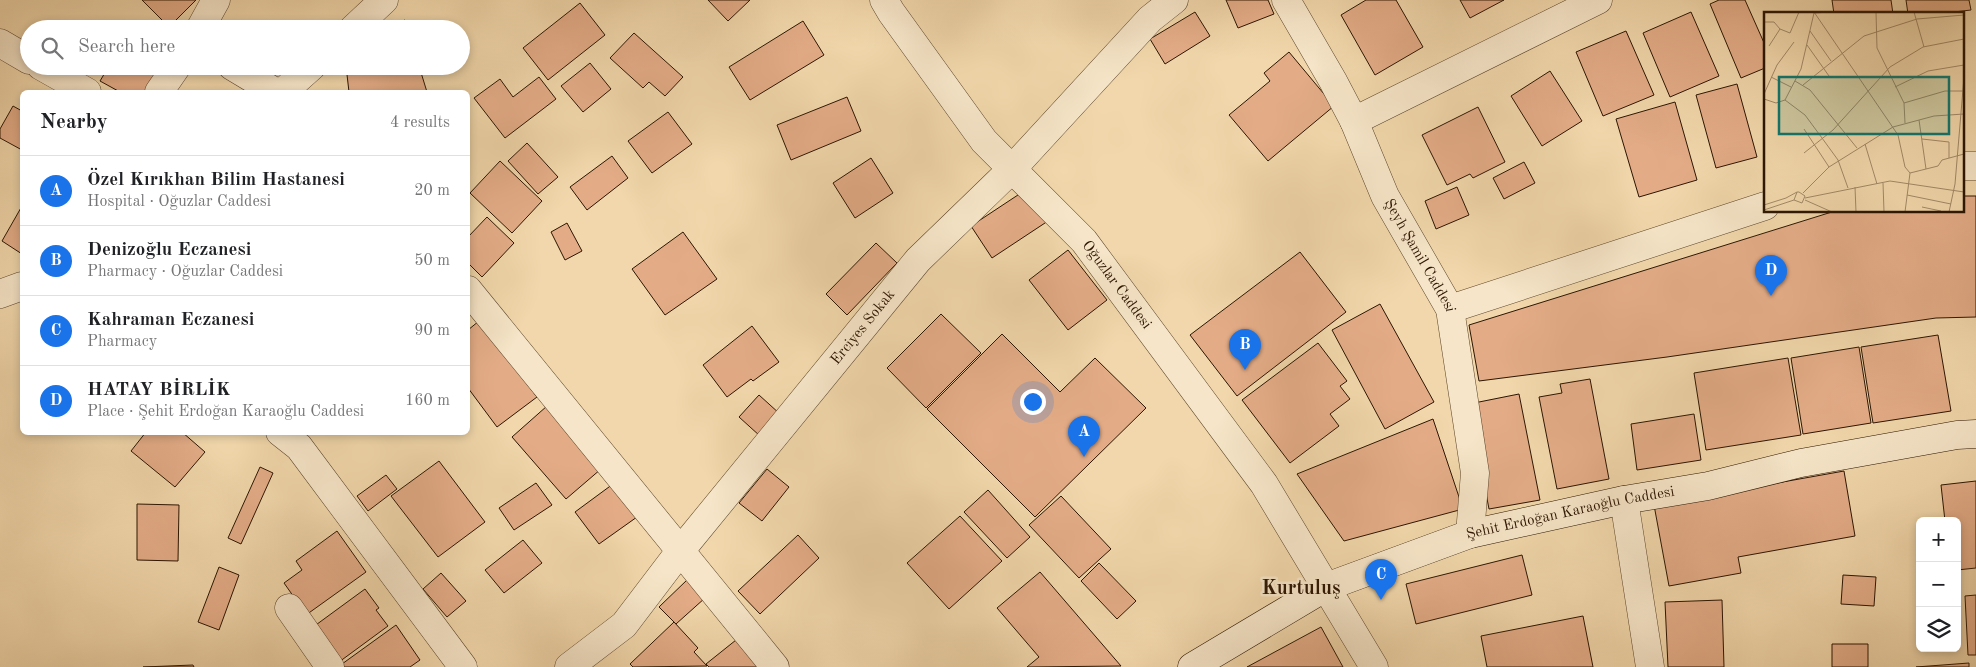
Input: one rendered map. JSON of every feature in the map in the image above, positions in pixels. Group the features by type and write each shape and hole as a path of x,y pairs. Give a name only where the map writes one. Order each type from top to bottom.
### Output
{"street":[{"path":"205,20 216,0"},
{"path":"363,20 384,0"},
{"name":"Oğuzlar Caddesi","path":"884,0 984,141 1090,248 1264,484 1374,667"},
{"name":"Erciyes Sokak","path":"569,667 624,625 681,550 918,260 1012,169 1150,19 1174,0"},
{"name":"Şeyh Şamil Caddesi","path":"1286,0 1354,121 1385,196 1450,309 1475,473 1470,534"},
{"path":"1354,121 1598,0"},
{"path":"0,43 20,55"},
{"path":"57,75 83,90"},
{"path":"160,90 171,75"},
{"path":"247,75 273,90"},
{"path":"285,90 302,75"},
{"path":"1450,309 1764,206"},
{"path":"0,294 20,287"},
{"path":"470,292 775,667"},
{"name":"Şehit Erdoğan Karaoğlu Caddesi","path":"1192,667 1326,587 1470,534 1624,500 1708,486 1801,462 1957,435 1976,434"},
{"path":"284,435 300,448 464,667"},
{"path":"1624,500 1650,667"},
{"path":"289,608 330,667"}],"building":[{"path":"142,0 196,0 176,20 162,20"},
{"path":"708,0 750,0 728,21"},
{"path":"1226,0 1268,0 1274,14 1238,28"},
{"path":"1366,0 1396,0 1423,47 1375,75 1341,15"},
{"path":"1460,0 1504,0 1470,18"},
{"path":"1719,0 1745,0 1764,43 1764,68 1741,78 1710,4"},
{"path":"1832,0 1891,0 1893,12 1834,12"},
{"path":"1906,0 1969,0 1971,10 1954,12 1908,12"},
{"path":"580,3 605,35 548,80 523,48"},
{"path":"1195,12 1210,36 1165,64 1150,39"},
{"path":"1691,12 1719,76 1670,97 1643,33"},
{"path":"803,21 824,55 750,100 729,67"},
{"path":"1626,31 1654,95 1603,116 1576,52"},
{"path":"634,33 683,77 665,96 649,82 643,88 610,58"},
{"path":"1289,52 1334,106 1268,161 1229,115 1270,81 1264,73"},
{"path":"590,63 611,89 583,112 561,86"},
{"path":"1550,71 1582,121 1542,146 1511,96"},
{"path":"104,75 159,75 149,90 116,90 100,81"},
{"path":"347,75 422,75 426,90 349,90"},
{"path":"539,77 556,99 505,138 474,98 500,79 513,97"},
{"path":"1737,84 1757,157 1716,168 1696,95"},
{"path":"847,97 861,131 791,160 777,125"},
{"path":"1675,102 1697,180 1639,197 1616,119"},
{"path":"13,106 20,110 20,149 0,138 0,129"},
{"path":"1478,107 1505,162 1473,178 1470,174 1447,185 1422,135"},
{"path":"668,112 692,144 652,173 628,141"},
{"path":"527,143 558,177 538,194 508,161"},
{"path":"612,156 628,178 587,210 570,187"},
{"path":"871,158 893,193 855,218 833,183"},
{"path":"500,161 542,201 512,233 470,193"},
{"path":"1524,162 1535,183 1504,199 1493,178"},
{"path":"1457,187 1469,215 1436,229 1425,201"},
{"path":"1027,189 1048,221 992,258 971,226"},
{"path":"1964,196 1976,196 1976,317 1936,318 1667,357 1479,381 1469,325 1832,212 1964,212"},
{"path":"20,210 20,253 2,241"},
{"path":"487,217 514,243 482,277 470,265 470,235"},
{"path":"567,223 582,251 565,260 551,232"},
{"path":"683,232 717,279 665,315 632,269"},
{"path":"876,243 897,263 847,315 826,294"},
{"path":"1068,250 1107,300 1068,330 1029,280"},
{"path":"1300,252 1346,312 1237,396 1190,335"},
{"path":"1380,304 1434,402 1385,429 1332,330"},
{"path":"941,314 981,353 926,408 887,368"},
{"path":"479,321 537,397 497,427 470,391 470,328"},
{"path":"752,326 779,362 753,381 751,379 727,397 703,365"},
{"path":"1002,334 1060,392 1095,358 1146,408 1035,517 927,409"},
{"path":"1938,335 1951,411 1873,423 1861,347"},
{"path":"1318,343 1347,381 1340,386 1350,399 1330,414 1339,426 1290,463 1242,400"},
{"path":"1859,347 1871,423 1803,434 1791,358"},
{"path":"1788,358 1801,435 1706,450 1694,373"},
{"path":"1590,379 1609,479 1557,489 1539,397 1562,393 1560,384"},
{"path":"1519,394 1540,500 1489,509 1469,404"},
{"path":"759,395 780,414 760,436 739,417"},
{"path":"547,406 601,469 566,499 512,437"},
{"path":"1694,414 1701,460 1637,470 1631,424"},
{"path":"1433,419 1463,509 1344,541 1297,474"},
{"path":"144,435 185,435 205,452 175,487 131,451"},
{"path":"439,461 485,522 438,557 391,496"},
{"path":"260,467 273,473 241,544 228,538"},
{"path":"767,469 789,487 762,521 739,503"},
{"path":"1844,471 1855,536 1738,557 1741,573 1669,586 1654,505"},
{"path":"386,475 397,489 368,511 357,496"},
{"path":"1976,481 1976,568 1961,570 1961,517 1945,517 1941,485"},
{"path":"536,483 552,505 514,530 499,508"},
{"path":"613,484 637,517 599,544 575,512"},
{"path":"988,490 1030,537 1007,558 964,512"},
{"path":"1061,496 1111,549 1079,578 1029,525"},
{"path":"137,504 179,505 178,561 137,560"},
{"path":"960,516 1002,561 949,609 907,563"},
{"path":"337,531 366,572 299,620 296,600 284,583 302,570 296,561"},
{"path":"798,535 819,558 760,614 738,591"},
{"path":"523,540 542,563 504,593 485,570"},
{"path":"1522,555 1532,595 1416,624 1406,584"},
{"path":"1099,563 1136,601 1117,619 1081,581"},
{"path":"219,567 239,575 219,630 198,622"},
{"path":"1040,572 1121,666 1027,667 1039,657 997,608"},
{"path":"441,573 466,601 447,617 423,589"},
{"path":"1843,575 1876,577 1874,606 1841,604"},
{"path":"688,579 705,598 676,624 659,607"},
{"path":"365,589 379,608 376,610 388,626 339,662 309,630"},
{"path":"1976,595 1976,655 1968,655 1965,596"},
{"path":"1722,600 1724,667 1668,667 1665,602"},
{"path":"1583,616 1593,667 1487,667 1481,636"},
{"path":"674,622 698,648 694,652 707,666 633,667 630,664"},
{"path":"396,625 420,660 410,667 344,667 342,664"},
{"path":"1321,627 1343,667 1247,667"},
{"path":"741,636 764,667 709,667 706,664"},
{"path":"1832,644 1868,644 1868,667 1832,667"},
{"path":"1969,663 1969,667 1916,667"},
{"path":"193,665 194,667 143,667"}],"place":[{"name":"HATAY BİRLİK","path":"1771,296"},
{"name":"Denizoğlu Eczanesi","path":"1245,370"},
{"name":"Özel Kırıkhan Bilim Hastanesi","path":"1084,457"},
{"name":"Kahraman Eczanesi","path":"1381,600"}],"district":[{"name":"Kurtuluş","path":"1301,589"}]}
